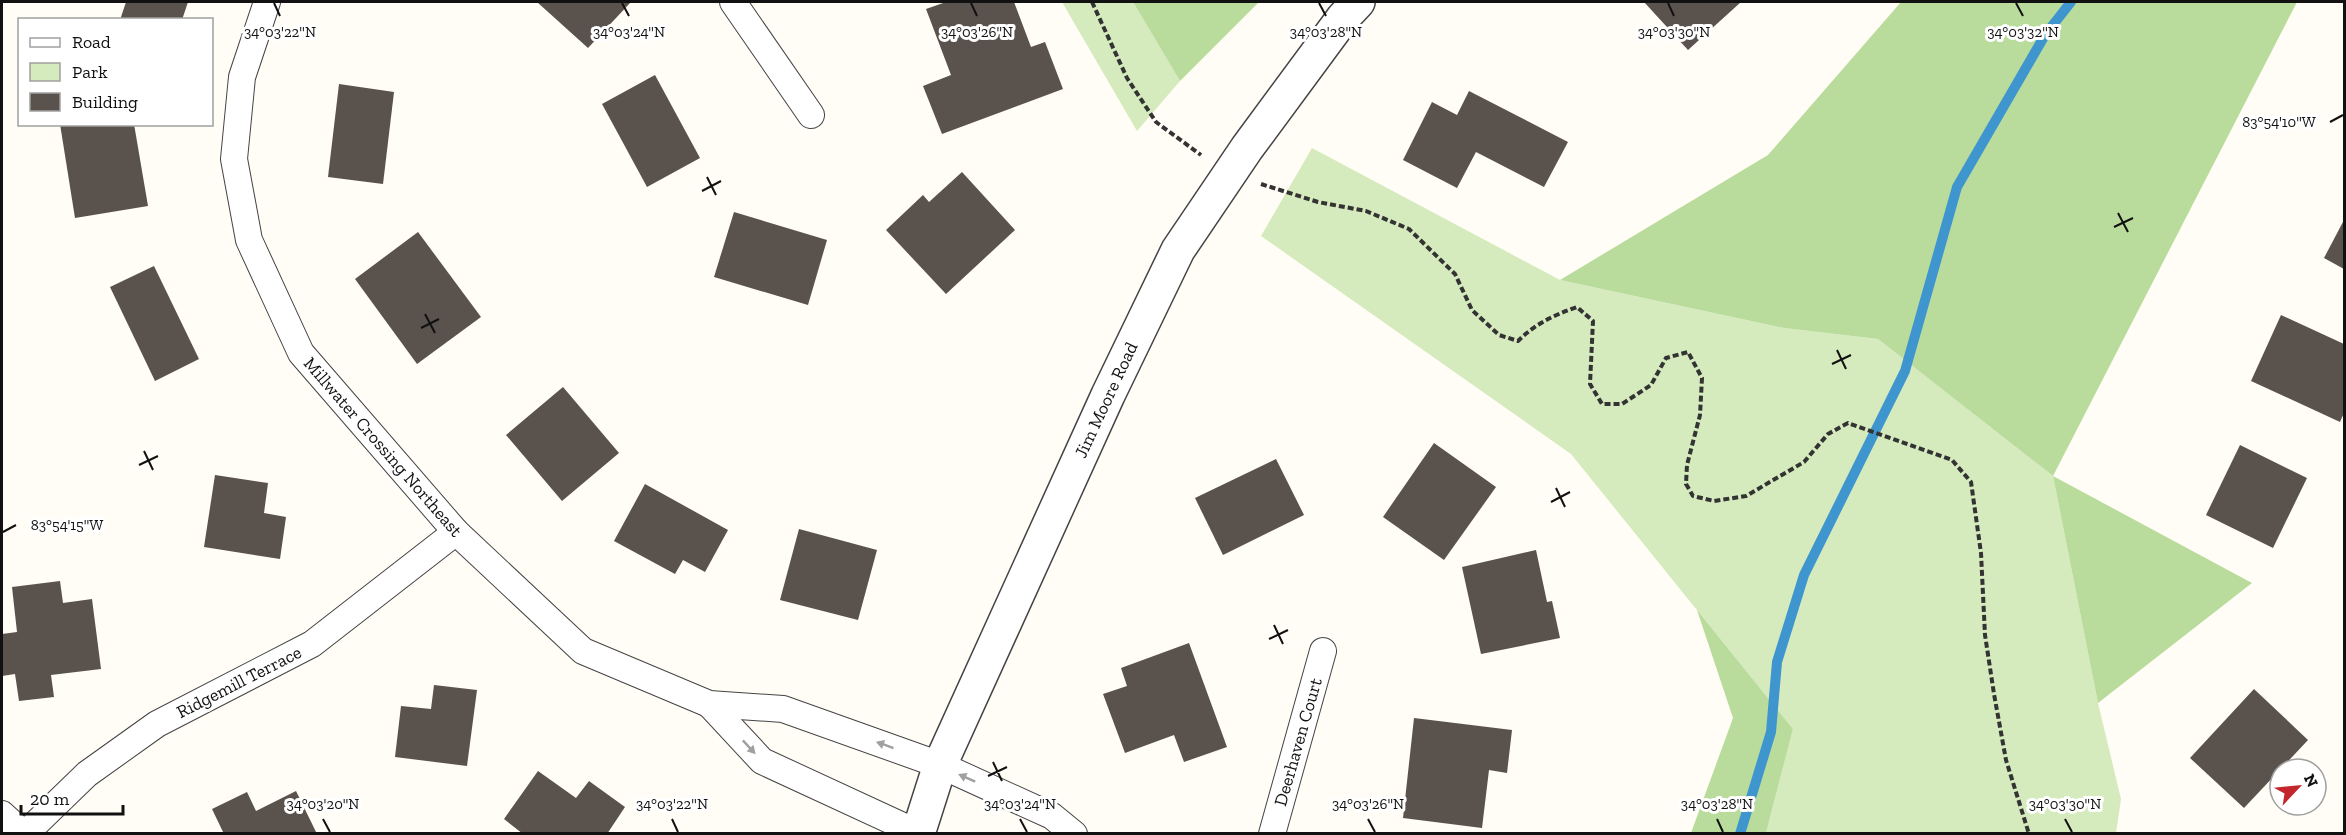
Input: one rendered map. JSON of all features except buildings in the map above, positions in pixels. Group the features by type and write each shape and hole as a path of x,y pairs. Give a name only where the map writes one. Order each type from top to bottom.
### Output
{"street":[{"name":"Millwater Crossing Northeast","path":"267,2 242,77 234,159 249,240 301,353 456,532 583,651 709,704 783,709 940,765 1052,816 1074,834"},
{"path":"733,2 811,115"},
{"name":"Jim Moore Road","path":"919,833 940,765 1108,394 1178,250 1247,148 1342,18 1358,2"},
{"name":"Ridgemill Terrace","path":"24,834 87,774 158,724 312,644 456,532"},
{"name":"Deerhaven Court","path":"1272,834 1323,651"},
{"name":"Millwater Crossing Northeast","path":"709,704 762,760 919,833"},
{"path":"2,814 24,834"}],"path":[{"path":"1092,2 1127,78 1156,122 1205,158"},
{"path":"1269,188 1318,202 1366,211 1409,229 1455,274 1472,310 1499,335 1518,341 1554,315 1577,307 1593,321 1590,384 1602,404 1622,404 1651,385 1666,358 1688,352 1702,378 1700,415 1686,475 1686,484 1693,496 1714,501 1746,496 1804,462 1828,434 1848,423 1952,460 1971,482 1981,553 1985,635 1994,694 2006,760 2029,834"}],"green space":[{"path":"1062,2 1133,2 1180,81 1137,131"},
{"path":"1133,2 1259,2 1180,81"},
{"path":"1901,2 2297,2 2053,476 1878,339 1784,328 1560,280 1768,155"},
{"path":"1312,148 1560,280 1784,328 1878,339 2053,476 2098,703 2121,799 2116,833 1766,833 1793,729 1571,454 1261,236"},
{"path":"2053,476 2252,583 2098,703"},
{"path":"1697,610 1793,729 1766,833 1691,833 1733,718"}],"waterway":[{"path":"1740,834 1771,732 1777,662 1804,575 1905,371 1957,187 2045,35 2071,2"}]}
